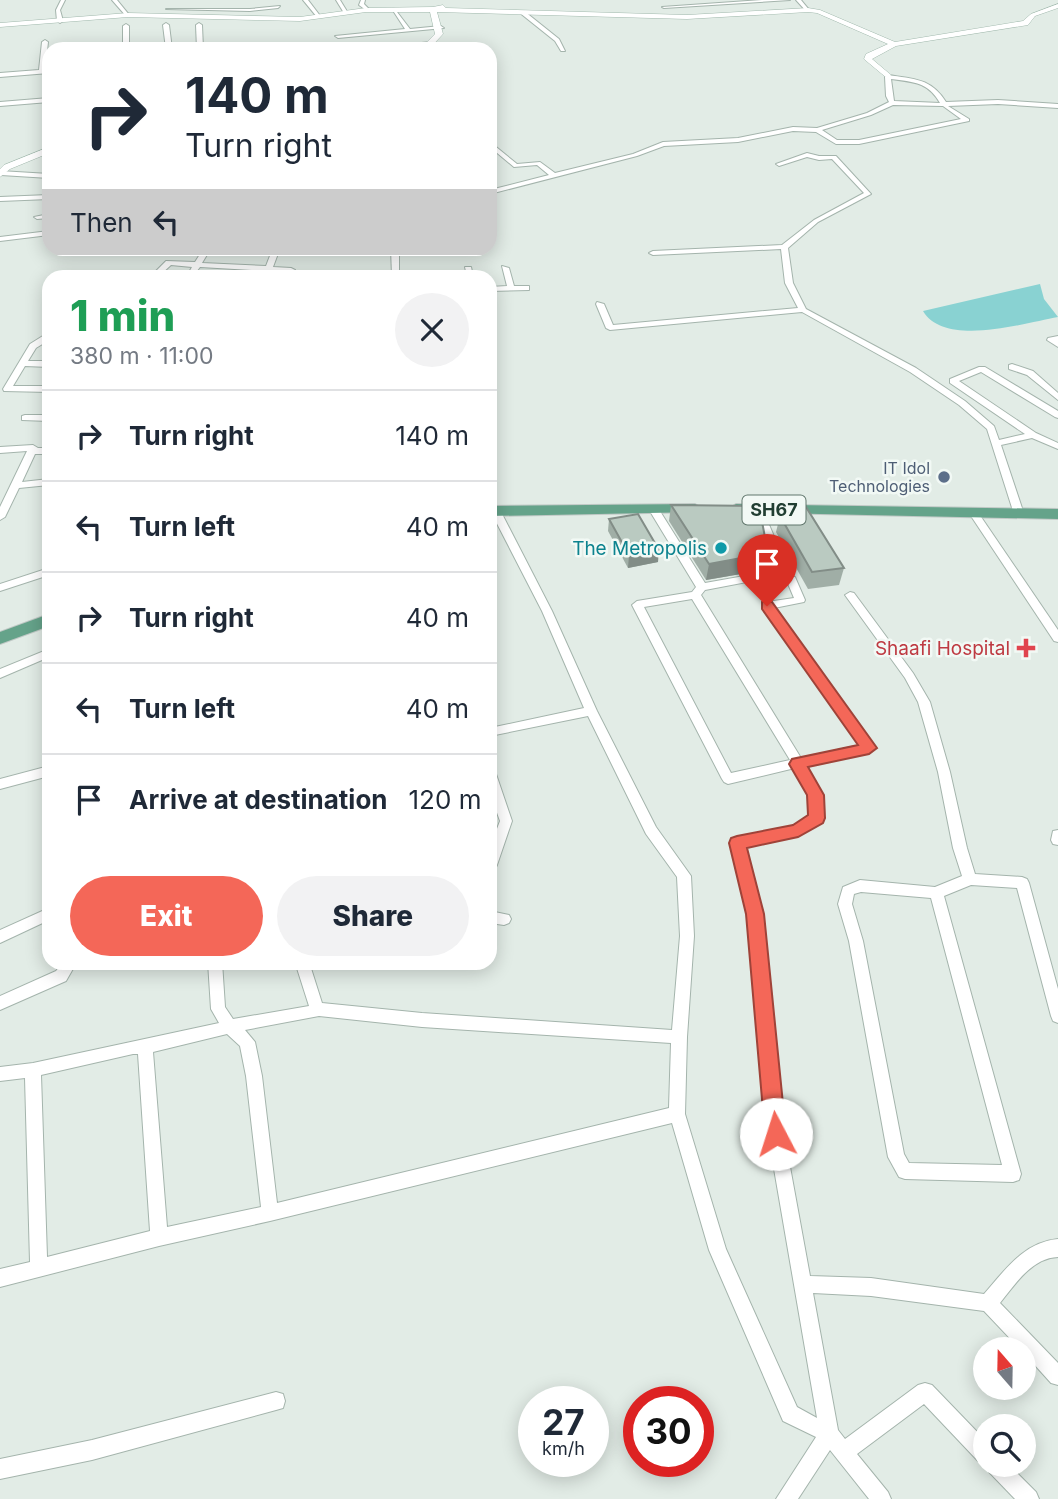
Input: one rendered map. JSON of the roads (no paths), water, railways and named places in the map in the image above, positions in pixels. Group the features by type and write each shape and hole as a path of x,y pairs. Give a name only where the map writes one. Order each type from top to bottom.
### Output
{"main road":[{"name":"SH67","path":"497,510 653,508 1058,514"},
{"path":"0,638 42,623"}],"street":[{"path":"60,21 58,10 63,0"},
{"path":"114,0 128,15"},
{"path":"198,0 200,8"},
{"path":"272,0 284,20"},
{"path":"306,0 319,16"},
{"path":"338,0 346,12"},
{"path":"363,0 361,4 369,10"},
{"path":"664,7 788,0"},
{"path":"797,0 808,10"},
{"path":"435,9 474,1"},
{"path":"720,2 728,15"},
{"path":"817,130 836,142 859,142 967,120 945,104 933,87 888,77 868,59 869,55 894,44 1000,24 1025,23 1033,15 1058,6"},
{"path":"0,25 128,15 168,9 278,7"},
{"path":"168,9 284,20 394,9 687,17 808,10 827,14 894,44"},
{"path":"394,9 408,30"},
{"path":"435,9 433,14 441,28 436,42"},
{"path":"522,12 558,40 563,50"},
{"path":"337,33 402,23"},
{"path":"166,25 168,42"},
{"path":"199,25 200,42"},
{"path":"126,26 126,42"},
{"path":"337,33 441,28"},
{"path":"0,75 42,71"},
{"path":"888,77 892,103"},
{"path":"497,190 635,155 663,144 738,140 793,129 817,130 869,114 892,103 945,104 999,100 1058,106"},
{"path":"0,104 42,101"},
{"path":"834,157 838,148 836,142"},
{"path":"497,150 516,166 538,163 552,174"},
{"path":"1,174 7,167 42,153"},
{"path":"779,164 807,155 834,157"},
{"path":"653,253 784,247 816,221 868,194 834,157"},
{"path":"1,174 42,176"},
{"path":"0,199 42,197"},
{"path":"37,217 42,217"},
{"path":"0,239 42,234"},
{"path":"784,247 789,283 803,310"},
{"path":"194,270 203,256"},
{"path":"269,268 274,256"},
{"path":"161,270 169,263 291,270"},
{"path":"505,268 511,288"},
{"path":"497,289 526,288"},
{"path":"600,304 610,327 803,310 913,370 991,428 1019,514"},
{"path":"1058,338 1051,340 1058,345"},
{"path":"42,340 33,346 5,392 42,389"},
{"path":"23,363 42,364"},
{"path":"1012,367 1030,373 1058,397"},
{"path":"1058,415 982,369 953,381 1033,435 1058,446"},
{"path":"25,418 42,418"},
{"path":"996,443 1033,435"},
{"path":"0,450 33,448 32,451"},
{"path":"32,451 42,451"},
{"path":"0,517 32,451"},
{"path":"17,485 42,483"},
{"path":"653,508 815,795 817,818 798,831 737,843 755,914 776,1134 829,1434 786,1499"},
{"path":"759,510 784,572 637,605 728,779 869,748 767,606 800,600 790,579"},
{"path":"974,513 1058,638"},
{"path":"497,519 547,611 591,710 651,830 684,876 687,936 679,1037 677,1115 718,1250 790,1414 829,1434 881,1499"},
{"path":"0,587 42,573"},
{"path":"850,595 924,702 970,879"},
{"path":"0,674 42,656"},
{"path":"497,730 591,710"},
{"path":"0,784 42,773"},
{"path":"497,795 506,821 497,846"},
{"path":"936,893 1013,1174 905,1171 896,1157 856,941 845,904 848,891 860,886 936,893 970,879 1022,883 1053,979 1058,1016"},
{"path":"0,937 42,917"},
{"path":"0,1003 61,976 65,970"},
{"path":"216,970 218,1009 230,1027 247,1042 270,1213"},
{"path":"305,970 317,1009"},
{"path":"0,1074 33,1070 317,1009 422,1020 679,1037"},
{"path":"145,1047 159,1237"},
{"path":"33,1070 39,1266"},
{"path":"0,1278 159,1237 677,1115"},
{"path":"988,1303 1036,1253 1050,1247 1058,1248"},
{"path":"801,1284 871,1287 988,1303 1058,1376"},
{"path":"844,1452 925,1392 973,1442"},
{"path":"0,1469 92,1450 276,1401"},
{"path":"1008,1477 1029,1499"}],"water":[{"path":"1040,284 1044,299 1058,317 966,331 934,322 923,311"}],"place":[{"name":"IT Idol Technologies","path":"944,477"},
{"name":"The Metropolis","path":"721,548"},
{"name":"Shaafi Hospital","path":"1026,648"}]}
